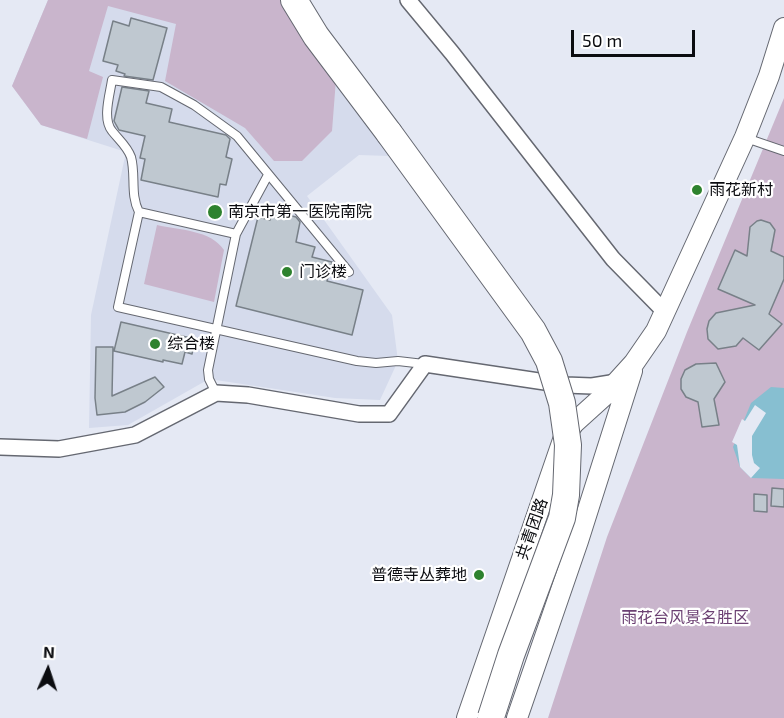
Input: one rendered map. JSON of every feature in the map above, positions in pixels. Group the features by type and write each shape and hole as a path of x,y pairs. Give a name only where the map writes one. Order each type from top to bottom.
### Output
{"main road":[{"path":"294,0 316,36 533,331 549,361 562,403 568,445 568,471 562,518 514,645 483,718"}],"street":[{"path":"408,0 606,250 665,312"},
{"name":"共青团路","path":"483,718 564,437 574,423 634,363 646,347 665,312 745,137 769,76 784,28"},
{"name":"共青团路","path":"517,718 578,541 634,363"},
{"path":"0,447 59,449 135,435 216,393 248,395 359,414 389,414 425,364 565,385 592,386 617,382"}],"lane":[{"path":"349,272 237,136 194,105 161,87 112,80 108,112 110,128 124,143 131,158 134,203 139,212 118,307 357,361 376,363 398,361 425,364"},
{"path":"745,137 784,151"},
{"path":"216,393 209,379 208,370 236,234 268,176"},
{"path":"139,212 236,234"}],"shaded area":[{"name":"南京市第一医院南院","path":"48,0 282,0 389,156 359,155 307,196 392,315 398,361 380,400 335,398 209,379 128,425 89,428 91,315 126,152 41,125 12,86"}],"green space":[{"path":"48,0 282,0 336,79 332,131 302,161 274,161 245,128 165,81 176,24 108,6 89,71 103,77 87,139 41,125 12,86"},
{"name":"雨花台风景名胜区","path":"784,98 784,718 548,718 607,537 687,332"},
{"path":"157,225 203,235 218,243 224,250 214,302 144,284"}],"water":[{"path":"771,387 784,388 784,479 751,478 740,467 733,447 751,403"}],"pier":[{"path":"755,405 766,413 752,436 754,463 760,468 751,478 740,467 737,445 732,442 742,419 745,421"}],"building":[{"path":"131,18 167,28 153,80 124,76 125,74 116,71 118,65 103,61 113,21 129,26"},
{"path":"122,87 149,91 146,103 172,109 169,122 226,135 230,139 226,157 232,159 226,185 220,184 218,197 141,180 145,159 140,158 145,136 119,130 114,121"},
{"name":"门诊楼","path":"272,211 296,217 300,222 296,242 315,247 312,257 332,262 327,281 363,290 352,335 236,306 258,217 270,220"},
{"path":"761,220 770,223 775,230 771,251 784,257 784,279 769,314 782,324 759,350 743,338 736,346 718,349 708,339 709,321 716,313 755,305 718,289 735,250 747,256 750,227"},
{"name":"综合楼","path":"121,322 195,339 192,354 185,352 182,364 114,351"},
{"path":"96,347 113,347 112,396 155,377 164,387 145,402 125,412 97,415"},
{"path":"716,363 725,382 714,399 719,425 702,427 698,402 686,397 681,389 681,379 685,370 696,364"},
{"path":"772,488 784,489 784,507 771,506"},
{"path":"754,494 767,495 767,512 754,511"}],"place":[{"name":"雨花新村","path":"697,190"},
{"name":"南京市第一医院南院","path":"215,212"},
{"name":"门诊楼","path":"287,272"},
{"name":"综合楼","path":"155,344"},
{"name":"普德寺丛葬地","path":"479,575"}]}
